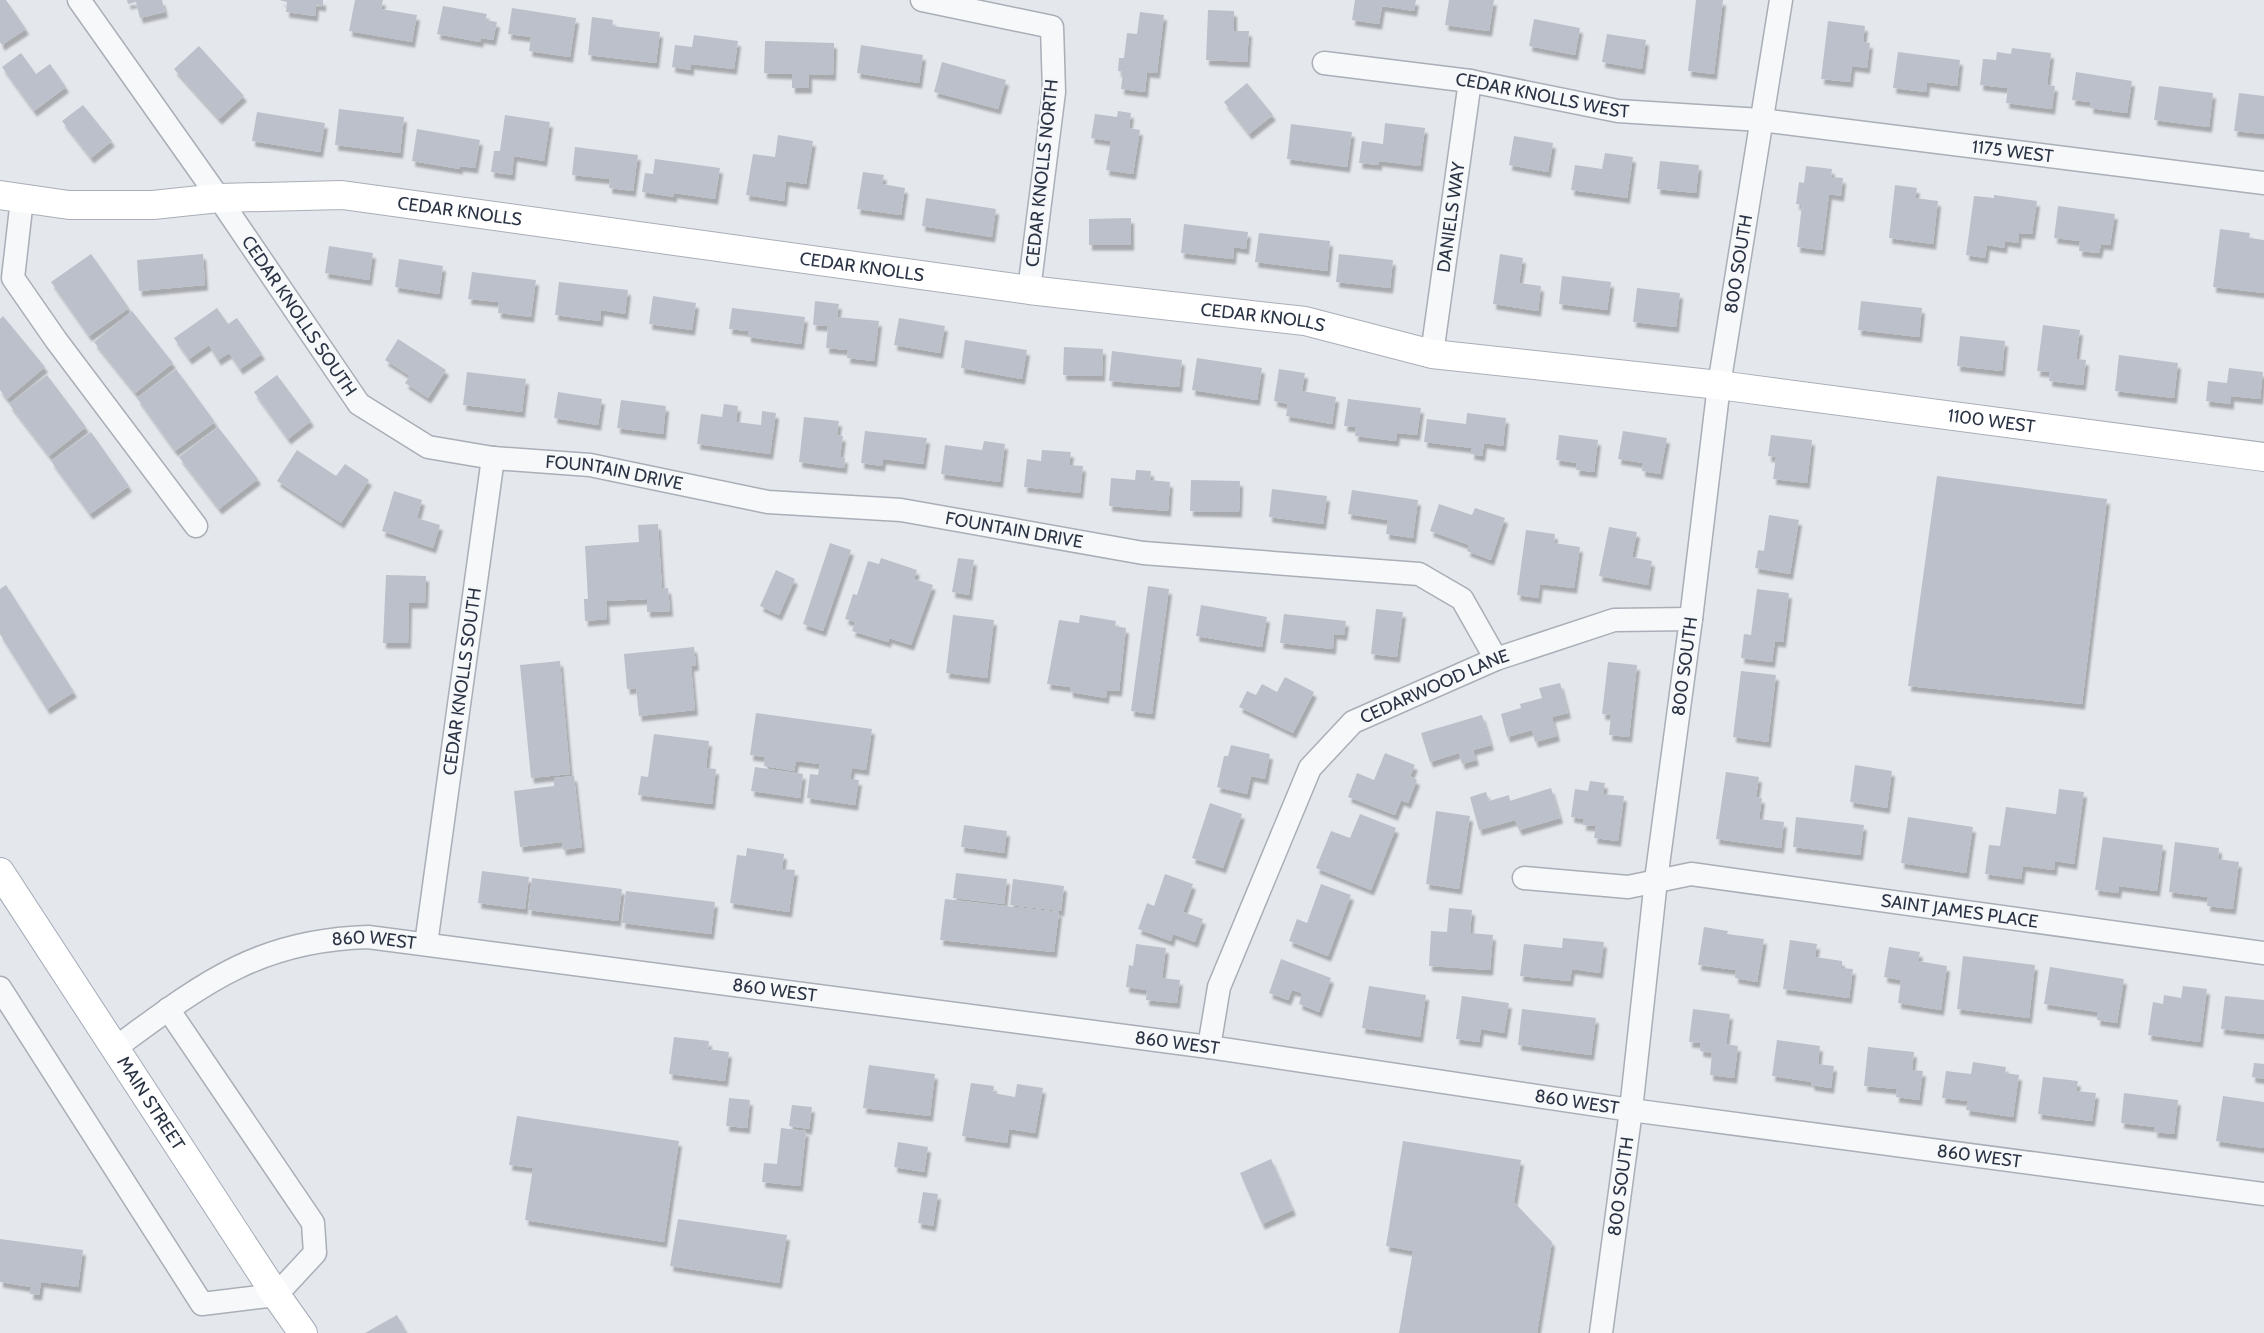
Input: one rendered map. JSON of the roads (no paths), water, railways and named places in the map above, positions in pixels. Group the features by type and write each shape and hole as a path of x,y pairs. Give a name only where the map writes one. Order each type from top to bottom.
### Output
{"street":[{"name":"CEDAR KNOLLS SOUTH","path":"79,0 219,198 359,404 428,447 493,458 426,944"},
{"name":"CEDAR KNOLLS NORTH","path":"922,0 1052,27 1054,92 1029,290"},
{"name":"800 SOUTH","path":"1601,1333 1631,1110 1656,880 1691,619 1719,385 1781,0"},
{"name":"CEDAR KNOLLS WEST","path":"1324,64 1470,81 1618,110 1762,120"},
{"name":"DANIELS WAY","path":"1432,354 1470,81"},
{"name":"1175 WEST","path":"1762,120 2264,184"},
{"name":"CEDAR KNOLLS","path":"11,197 69,205 153,205 219,198 342,195 1029,290 1305,321 1432,354 1719,385"},
{"path":"11,197 13,278 56,340 196,526"},
{"name":"1100 WEST","path":"1719,385 2264,457"},
{"name":"FOUNTAIN DRIVE","path":"493,458 590,465 768,502 901,510 1143,553 1419,574 1462,599 1496,659"},
{"name":"CEDARWOOD LANE","path":"1209,1046 1219,987 1310,768 1353,722 1496,659 1614,620 1691,619"},
{"name":"SAINT JAMES PLACE","path":"1524,878 1628,887 1691,874 2264,953"},
{"name":"MAIN STREET","path":"5,889 115,1048 276,1295 303,1333"},
{"name":"860 WEST","path":"115,1048 219,975 259,957 313,941 368,937 1209,1046 1631,1110 2264,1194"},
{"path":"0,988 202,1304 276,1295 315,1253 313,1223 168,1009"}]}
